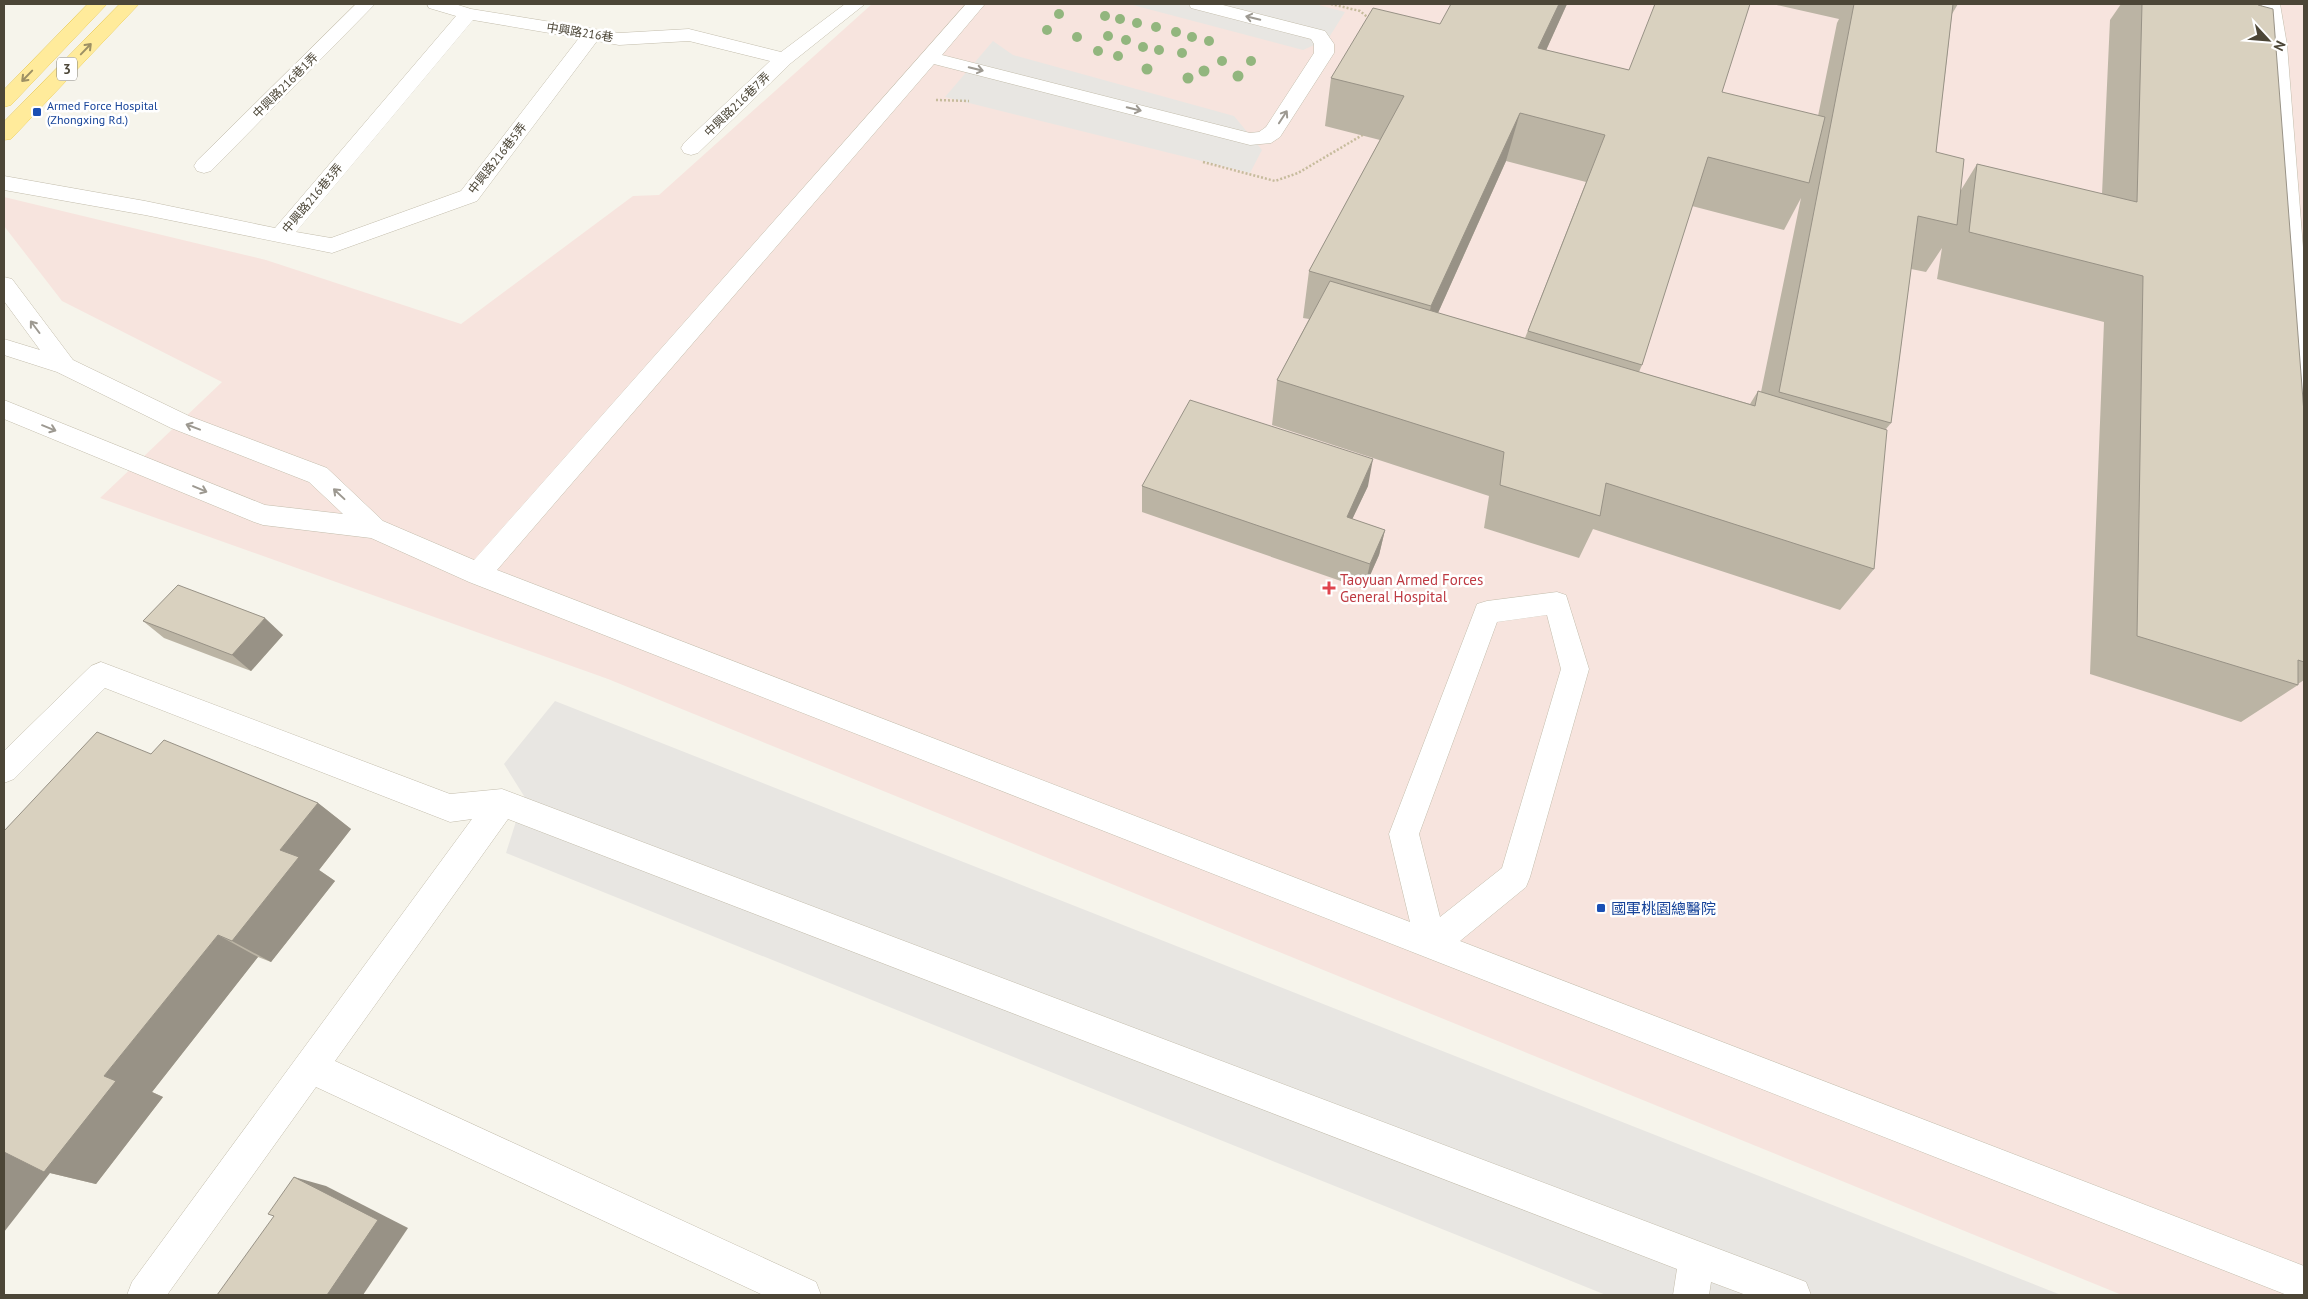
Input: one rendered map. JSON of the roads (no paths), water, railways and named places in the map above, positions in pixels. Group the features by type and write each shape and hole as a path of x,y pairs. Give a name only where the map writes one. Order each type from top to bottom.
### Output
{"main road":[{"name":"3","path":"4,101 98,4"},
{"name":"3","path":"4,134 130,4"}],"lane":[{"name":"中興路216巷1弄","path":"204,166 366,4"},
{"name":"中興路216巷","path":"442,4 468,14 619,38 688,35 784,59"},
{"name":"中興路216巷7弄","path":"691,148 784,59 856,4"},
{"path":"478,574 976,4"},
{"path":"929,57 1250,139 1264,138 1273,132 1324,53 1324,44 1318,35 1198,4"},
{"path":"2271,4 2277,45 2304,404"},
{"name":"中興路216巷3弄","path":"4,183 145,208 280,236 468,14"},
{"name":"中興路216巷5弄","path":"280,236 332,246 469,196 592,34"},
{"path":"4,286 65,366"},
{"path":"4,347 65,366 180,422 318,475 374,528"},
{"path":"4,410 264,515 374,528 478,574 2304,1284"},
{"path":"1557,603 1575,669 1515,877 1431,944 1404,834 1487,612 1557,603"},
{"path":"4,770 101,674 450,808 502,803 1793,1295"},
{"path":"145,1295 502,803"},
{"path":"310,1067 804,1295"},
{"path":"1691,1295 1697,1259"}],"place":[{"name":"Armed Force Hospital (Zhongxing Rd.)","path":"37,112"},
{"name":"Taoyuan Armed Forces General Hospital","path":"1329,588"},
{"name":"國軍桃園總醫院","path":"1601,908"}]}
